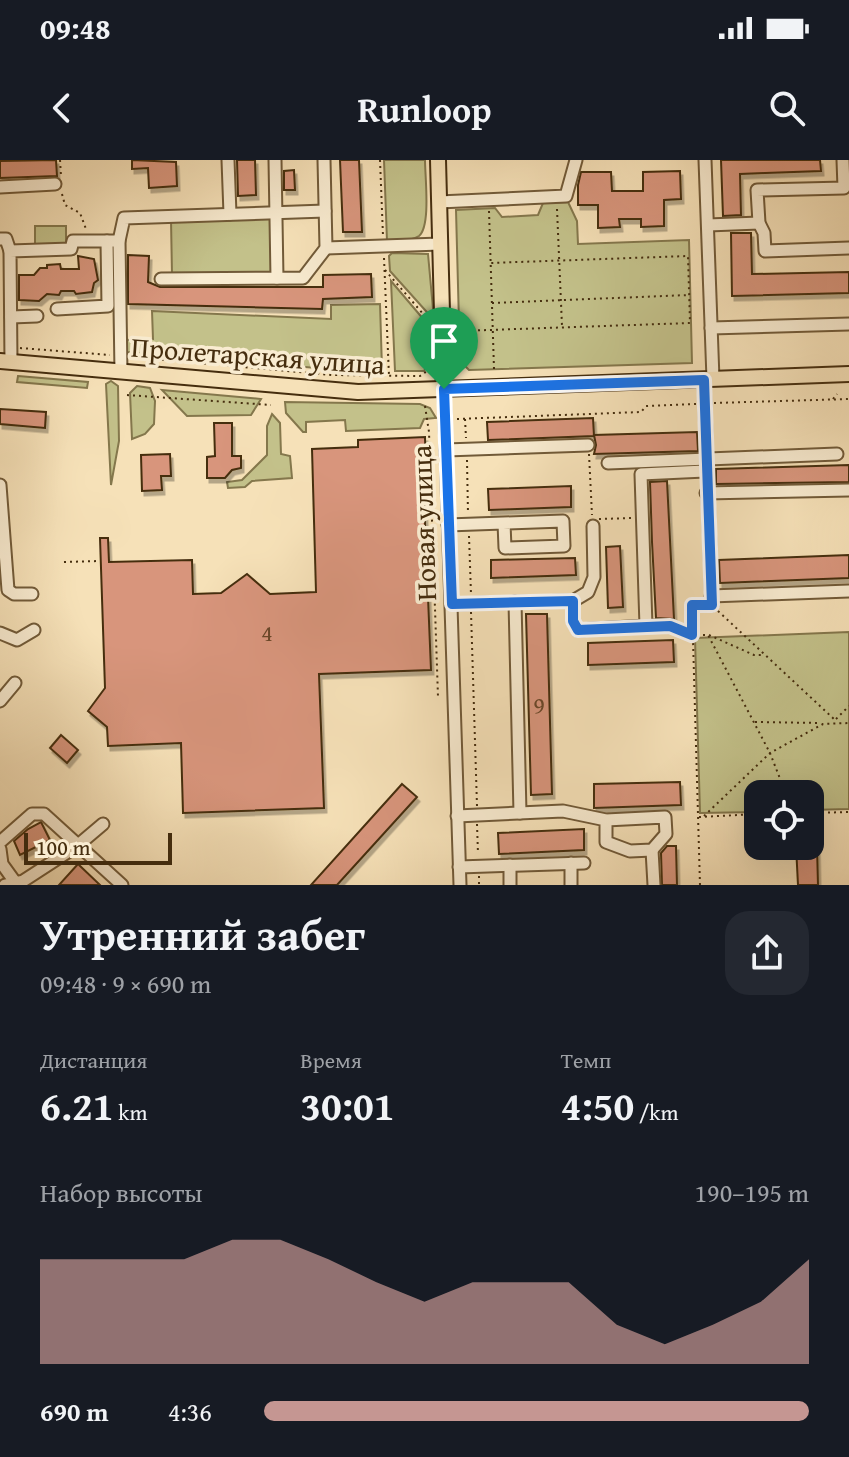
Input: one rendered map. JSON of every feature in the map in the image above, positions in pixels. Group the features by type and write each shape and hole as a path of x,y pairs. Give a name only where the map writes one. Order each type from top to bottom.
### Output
{"main road":[{"name":"Новая улица","path":"438,160 444,389"},
{"name":"Пролетарская улица","path":"7,357 121,372 358,392 849,374"}],"street":[{"path":"228,160 230,214"},
{"path":"275,160 277,278"},
{"path":"161,279 303,278 326,248 324,160"},
{"path":"439,202 566,196 576,160"},
{"path":"705,160 711,328 705,404 705,464 712,600 849,591"},
{"path":"843,160 844,188 757,190 759,223 764,233 765,251 849,248"},
{"path":"0,187 59,184"},
{"path":"57,309 108,306 113,241 124,218 325,211"},
{"path":"708,225 759,223"},
{"path":"0,239 6,239 10,251 11,317 7,357"},
{"path":"10,251 71,249 73,241 113,241"},
{"path":"113,241 121,372"},
{"path":"326,248 440,244"},
{"path":"11,317 37,316"},
{"path":"711,328 849,324"},
{"name":"Новая улица","path":"444,389 460,885"},
{"path":"446,450 588,445"},
{"path":"646,626 641,474 705,464 837,454"},
{"path":"608,463 705,464"},
{"path":"0,485 8,590 14,594 32,594"},
{"path":"706,493 849,490"},
{"path":"448,525 468,525 504,523 563,521 564,546 505,548 504,523"},
{"path":"452,604 573,601 588,592 594,577 593,526"},
{"path":"573,601 573,621 578,630 670,626"},
{"path":"515,602 520,813"},
{"path":"0,633 17,640 34,630"},
{"path":"0,701 15,683"},
{"path":"457,816 563,811 606,820 665,817 666,834 652,850 654,885"},
{"path":"0,842 32,814 44,814 122,885"},
{"path":"606,820 606,842 630,851 652,850"},
{"path":"0,849 2,864 18,883 77,846 103,824"},
{"path":"571,863 571,885"},
{"path":"459,867 584,863"},
{"path":"510,865 510,885"}],"path":[{"path":"60,160 59,184 65,205 80,213 91,241"},
{"path":"380,160 389,377"},
{"path":"556,196 562,327"},
{"path":"488,200 494,369"},
{"path":"460,331 690,323 688,256 490,263"},
{"path":"385,270 432,325"},
{"path":"492,303 689,295"},
{"path":"7,357 121,356 222,367 389,377 420,376 430,370 433,359"},
{"path":"832,399 837,394"},
{"path":"127,395 271,405"},
{"path":"479,885 465,419 641,412 646,406 849,399"},
{"path":"425,406 438,697"},
{"path":"588,445 592,520 642,517"},
{"path":"64,562 99,561"},
{"path":"700,885 692,605 712,600 835,722"},
{"path":"670,626 692,635 708,635 754,655 765,655"},
{"path":"708,635 770,753 781,780"},
{"path":"835,722 849,706"},
{"path":"754,722 823,724"},
{"path":"704,816 770,753 823,724 849,723"},
{"path":"824,813 849,812"},
{"path":"697,817 744,815"}],"shaded area":[{"path":"384,160 425,160 425,222 423,231 415,238 387,241"},
{"path":"568,202 577,221 578,244 689,240 692,363 469,370 460,361 456,210 495,208 502,217 538,215 543,203"},
{"path":"272,217 273,272 172,275 171,220"},
{"path":"35,226 66,226 66,245 35,245"},
{"path":"392,253 428,254 434,320 390,271 389,256"},
{"path":"391,281 430,327 431,359 424,371 395,371"},
{"path":"380,304 382,369 329,369 127,352 127,340 153,339 152,311 331,319 331,305"},
{"path":"18,376 88,382 87,388 17,382"},
{"path":"111,381 118,386 119,441 111,485 106,384"},
{"path":"137,386 150,388 155,401 154,424 145,434 132,439 130,393"},
{"path":"162,390 261,399 251,415 187,416"},
{"path":"285,402 420,404 430,408 436,418 424,419 420,428 346,431 345,420 306,422 306,432 303,432 286,413"},
{"path":"272,414 280,423 281,454 290,456 292,478 252,481 245,487 228,488 227,482 242,480 267,455 267,426"},
{"path":"849,632 849,809 824,810 824,780 744,780 744,812 700,813 695,638"}],"building":[{"path":"56,160 57,176 0,178 0,161"},
{"path":"132,160 176,162 177,186 149,188 148,168 132,169"},
{"path":"237,160 255,160 256,195 238,196"},
{"path":"340,160 359,160 362,232 343,232"},
{"path":"721,160 820,160 821,171 740,174 741,215 723,216"},
{"path":"294,170 295,190 284,190 284,171"},
{"path":"680,171 681,199 664,200 664,226 641,227 641,219 619,219 620,227 598,228 598,205 578,205 581,172 611,172 612,191 643,191 643,172"},
{"path":"731,233 751,233 752,274 849,272 849,293 732,296"},
{"path":"128,255 149,256 148,282 160,287 323,287 323,275 371,274 372,297 323,299 322,309 128,304"},
{"path":"78,256 94,259 98,280 92,292 76,294 74,291 61,291 59,295 47,294 39,301 19,300 19,275 34,275 47,265 60,264 61,269 79,269"},
{"path":"0,409 46,412 45,428 0,424"},
{"path":"593,418 594,436 488,440 487,422"},
{"path":"214,423 232,423 232,456 241,456 241,468 232,470 225,478 207,478 207,457 215,456"},
{"path":"697,432 698,451 594,454 594,435"},
{"path":"425,437 426,475 423,475 431,670 319,674 324,808 183,813 181,743 108,746 107,727 88,711 105,688 100,538 108,538 109,562 192,560 193,594 221,593 247,574 270,594 316,592 312,449 358,447 358,440"},
{"path":"170,454 171,476 161,476 162,490 142,491 141,455"},
{"path":"849,465 849,482 716,484 716,469"},
{"path":"667,481 674,619 656,618 652,542 650,482"},
{"path":"571,486 571,507 489,510 488,489"},
{"path":"620,546 623,607 608,608 606,547"},
{"path":"849,555 849,578 720,583 719,560"},
{"path":"575,558 576,575 491,578 491,560"},
{"path":"526,614 547,614 552,794 531,795"},
{"path":"673,640 674,662 588,665 588,643"},
{"path":"61,735 78,750 67,763 50,748"},
{"path":"680,782 681,805 594,808 594,784"},
{"path":"402,784 417,797 337,885 311,885"},
{"path":"41,822 50,840 20,855 14,841"},
{"path":"584,829 584,850 499,854 498,833"},
{"path":"667,846 676,846 677,885 662,885 661,853"},
{"path":"797,860 817,860 818,885 798,885"},
{"path":"78,864 100,885 59,885"}],"route":[{"path":"704,380 712,605 692,605 692,635 670,626 578,630 573,621 573,601 452,604 444,389 704,380"}]}
